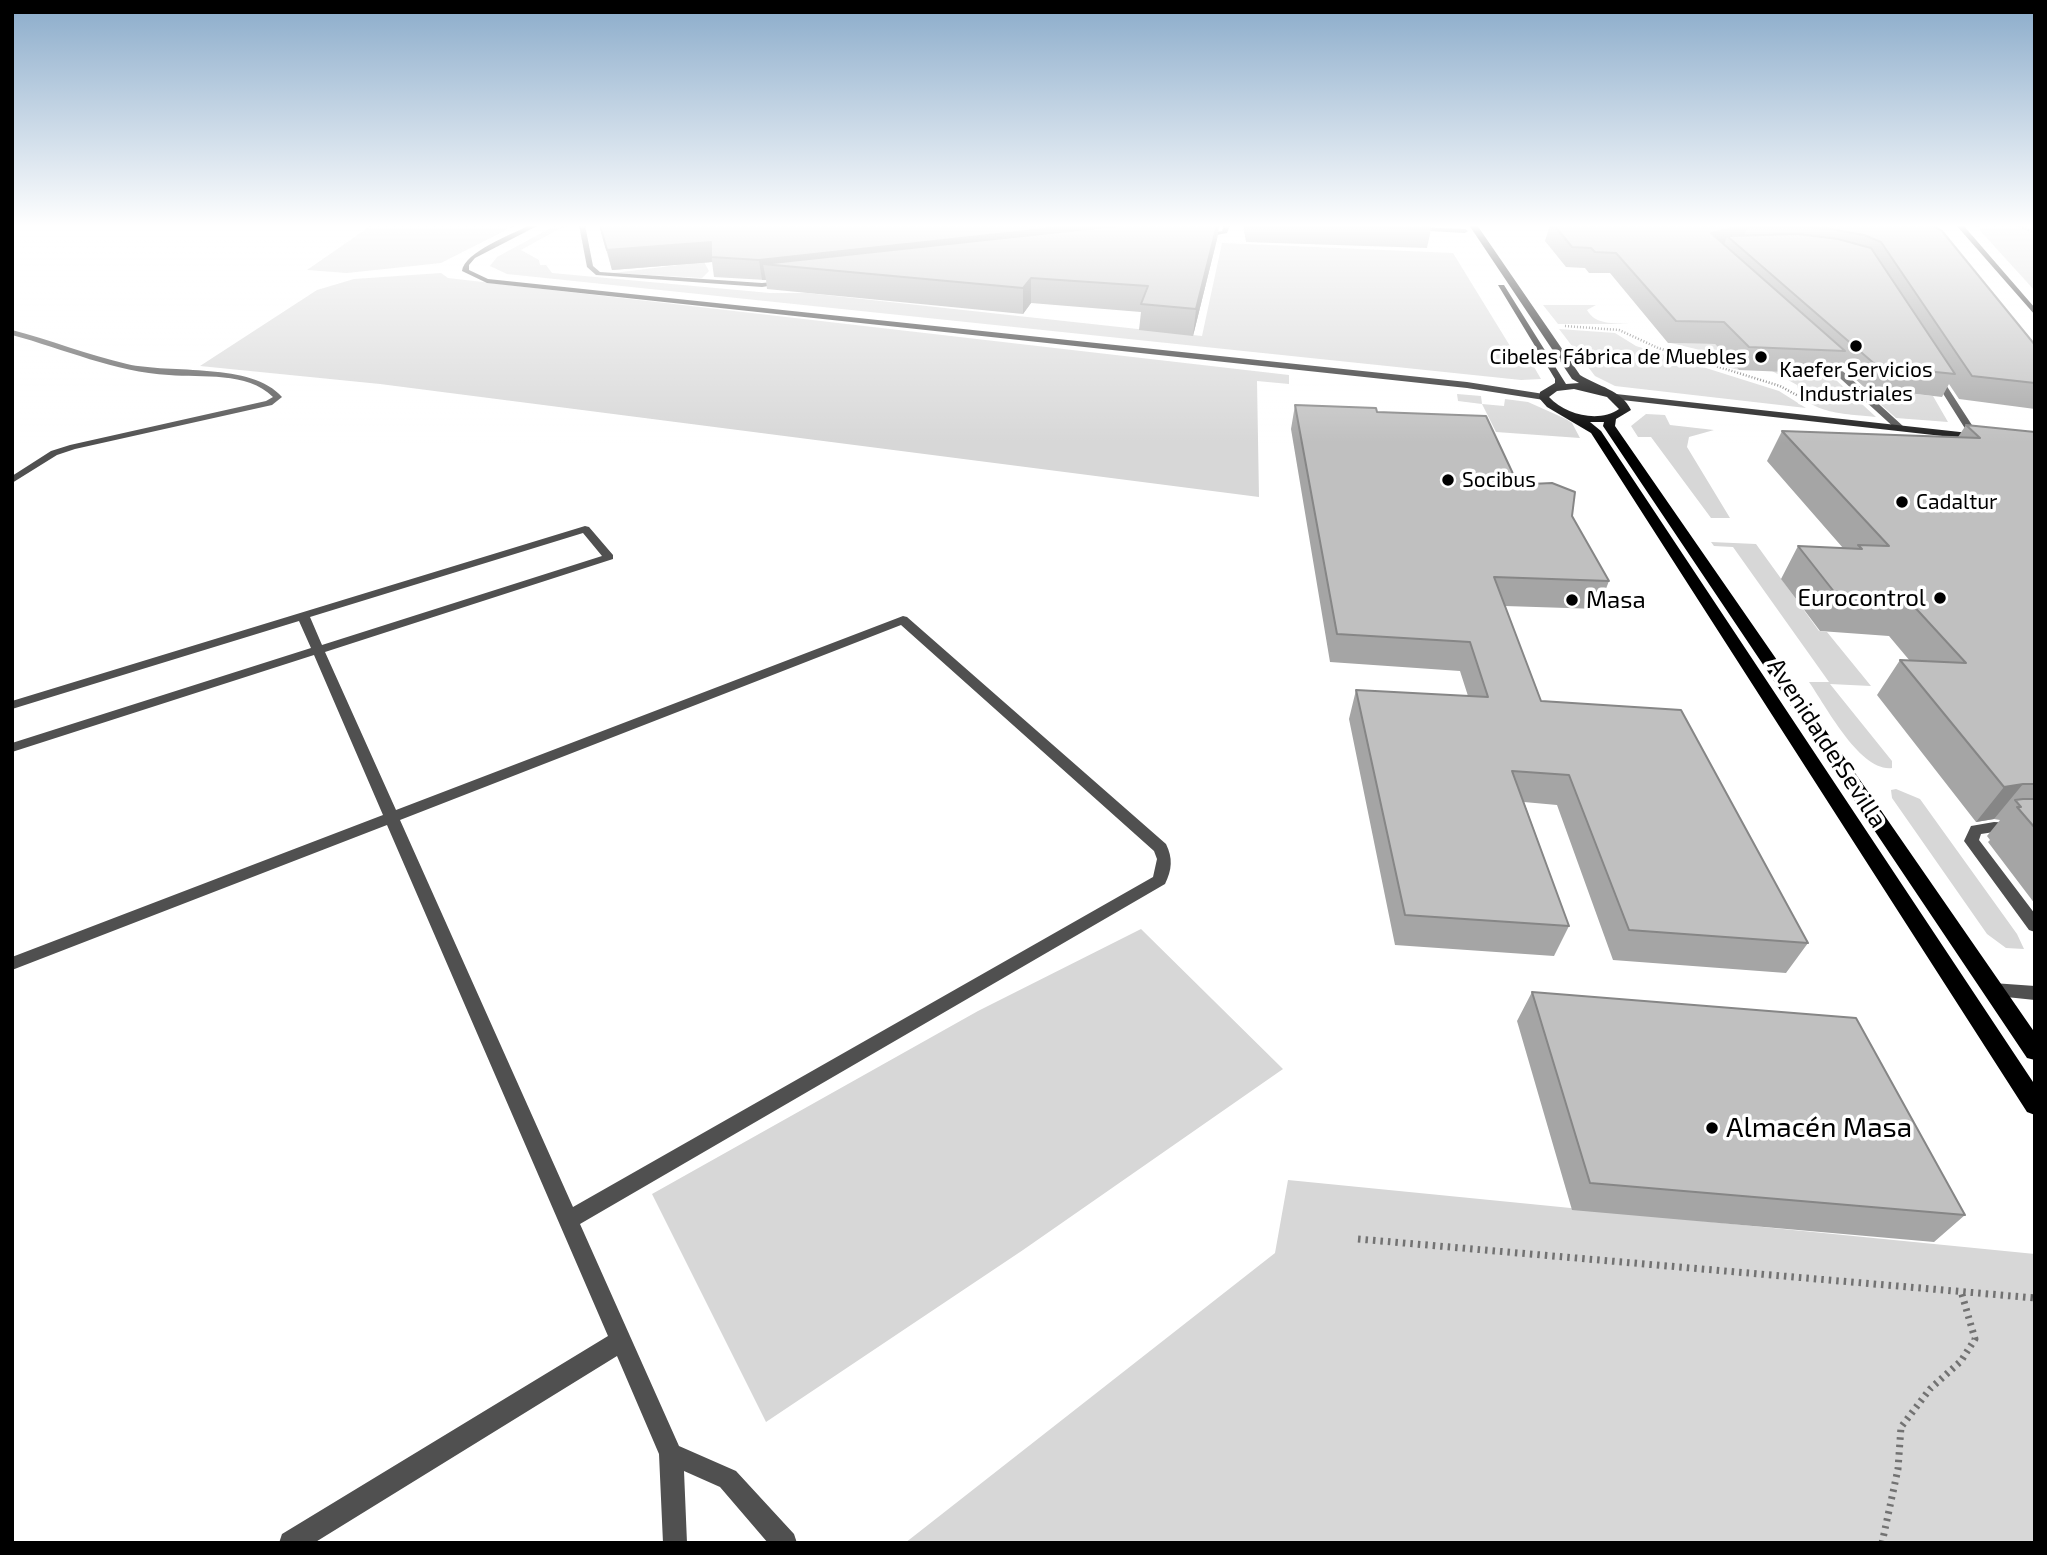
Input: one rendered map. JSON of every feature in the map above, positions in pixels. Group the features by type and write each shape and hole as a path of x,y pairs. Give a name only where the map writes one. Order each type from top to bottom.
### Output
{"main road":[{"path":"1510,298 1560,379 1561,384 1549,392"},
{"path":"1520,298 1576,377 1597,390 1616,397 1625,406 1623,413 1611,418 1572,415"},
{"path":"1549,392 1597,390"},
{"name":"Avenida de Sevilla","path":"1549,392 1553,408 1572,415 1595,431 2035,1105"},
{"name":"Avenida de Sevilla","path":"1611,418 1609,426 2035,1051"}],"street":[{"path":"643,298 1549,392"},
{"path":"2022,298 2035,313"},
{"path":"12,332 130,369 235,377 260,384 278,397 269,403 64,450 12,480"},
{"path":"1811,346 1901,429"},
{"path":"1931,367 1974,436"},
{"path":"1616,397 1654,404 1985,438"},
{"path":"1625,406 1654,404"},
{"path":"12,705 584,529 608,557 12,748"},
{"path":"303,616 671,1454 675,1543"},
{"path":"12,964 903,620 1161,848 1166,859 1160,880 569,1220"},
{"path":"2035,829 1984,827 1972,834 1971,841 2035,926"},
{"path":"1993,990 2035,993"},
{"path":"291,1543 622,1340"},
{"path":"671,1454 729,1479 785,1543"}],"path":[{"path":"1541,325 1619,330 1658,348 1780,386 1804,399 1824,422"},
{"path":"1358,1239 2035,1298"},
{"path":"1882,1543 1898,1469 1901,1427 1930,1389 1961,1361 1975,1339 1961,1291"}],"shaded area":[{"path":"305,298 618,298 1289,375 1289,384 1257,381 1259,497 380,384 200,366"},
{"path":"732,298 849,298 1202,336 1210,298 1480,298 1518,359 1530,360 1541,379 1521,380"},
{"path":"1543,305 1596,305 1587,310 1595,318 1605,322 1629,324 1558,324"},
{"path":"1757,307 1876,417 1818,408 1801,395 1797,385 1772,371"},
{"path":"1559,329 1615,333 1636,346 1779,391 1806,408 1615,386 1595,376"},
{"path":"1671,343 1715,344 1739,370 1722,366 1700,350"},
{"path":"1862,388 1933,396 1948,422 1896,418"},
{"path":"1457,394 1481,396 1482,404 1458,401"},
{"path":"1505,399 1528,402 1572,423 1580,438 1496,432 1482,404 1504,406"},
{"path":"1646,414 1665,415 1670,425 1714,430 1689,437 1687,447 1730,518 1711,518 1651,437 1638,437 1631,426"},
{"path":"1711,542 1756,544 1819,631 1827,632 1871,686 1830,684 1892,761 1892,768 1868,760 1845,736 1809,682 1829,682 1733,547 1714,546"},
{"path":"1896,789 1920,799 2017,934 2024,949 2006,948 1987,934 1892,798 1891,790"},
{"path":"1141,929 1283,1069 1023,1250 766,1422 652,1194 978,1011"},
{"path":"1288,1180 2035,1254 2035,1543 905,1543 1275,1253"}],"building":[{"path":"1144,298 1199,298 1196,309 1141,304"},
{"path":"1655,298 1784,298 1845,351 1749,347 1724,322 1676,321"},
{"path":"1798,298 1904,298 1955,374 1877,366"},
{"path":"1919,298 1996,298 2035,345 2035,383 1972,376"},
{"path":"1295,405 1376,408 1377,412 1486,416 1515,478 1528,479 1531,484 1552,483 1575,492 1572,516 1609,581 1494,577 1541,701 1681,710 1808,943 1629,930 1569,775 1512,771 1569,926 1405,915 1356,690 1488,697 1470,642 1337,634"},
{"path":"1966,425 2035,432 2035,784 2004,787 1900,660 1966,663 1910,602 1839,598 1798,546 1862,549 1858,545 1889,546 1782,431 1980,438"},
{"path":"2035,799 2035,828 2017,807 2021,807 2015,800"},
{"name":"Almacén Masa","path":"1532,992 1856,1018 1965,1215 1590,1183"}],"place":[{"name":"Kaefer Servicios Industriales","path":"1856,346"},
{"name":"Cibeles Fábrica de Muebles","path":"1761,357"},
{"name":"Socibus","path":"1448,480"},
{"name":"Cadaltur","path":"1902,502"},
{"name":"Eurocontrol","path":"1940,598"},
{"name":"Masa","path":"1572,600"},
{"name":"Almacén Masa","path":"1712,1128"}]}
